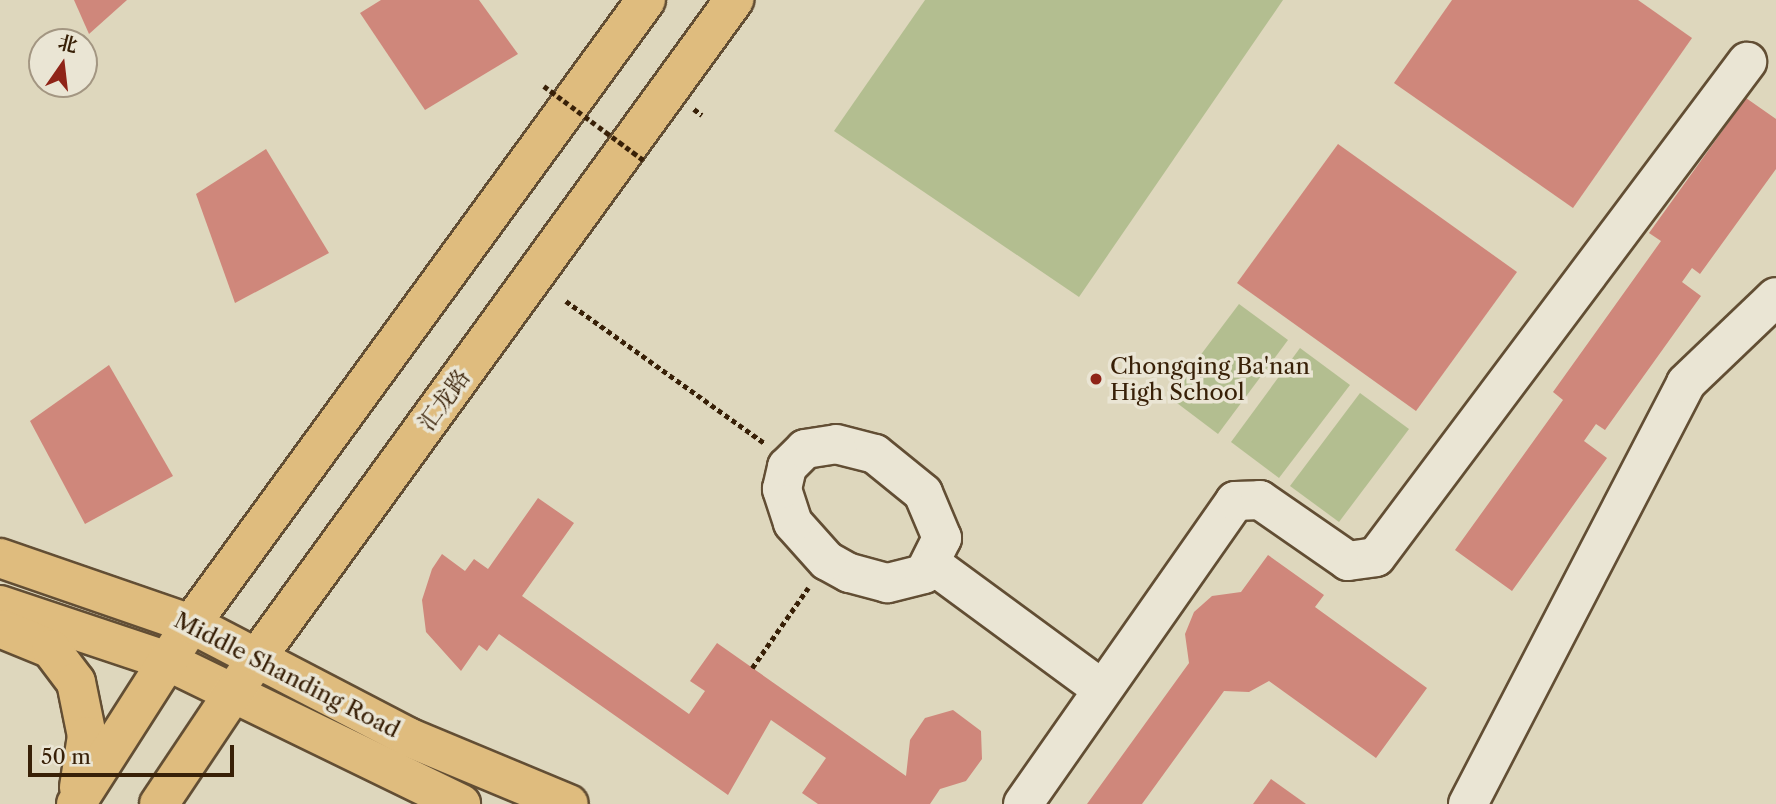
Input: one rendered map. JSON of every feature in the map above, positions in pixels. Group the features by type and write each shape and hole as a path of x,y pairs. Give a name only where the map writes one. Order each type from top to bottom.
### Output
{"main road":[{"path":"76,804 191,624 646,0"},
{"name":"汇龙路","path":"159,804 258,656 734,0"},
{"name":"Middle Shanding Road","path":"0,558 191,624 258,656 408,737 569,804"},
{"name":"Middle Shanding Road","path":"0,605 167,661 233,691 306,734 461,804"},
{"path":"0,629 51,649 76,681 87,736 76,804"}],"street":[{"path":"1023,804 1235,501 1260,500 1348,561 1376,557 1747,62"},
{"path":"1468,804 1686,383 1776,298"},
{"path":"836,444 895,466 935,516 942,538 933,565 911,581 887,583 827,561 788,512 782,481 790,463 805,449 836,444"},
{"path":"933,565 1102,689"}],"path":[{"path":"544,86 646,162"},
{"path":"566,301 790,463"},
{"path":"752,668 827,561"}],"green space":[{"path":"925,0 1283,0 1079,297 834,131"},
{"path":"1239,304 1288,340 1218,434 1169,397"},
{"path":"1300,348 1350,385 1279,478 1231,442"},
{"path":"1360,393 1409,429 1339,522 1290,486"}],"building":[{"path":"74,0 127,0 96,28 86,28"},
{"path":"381,0 479,0 518,54 425,110 360,13"},
{"path":"1452,0 1638,0 1692,38 1573,208 1394,83"},
{"path":"1746,98 1776,119 1776,169 1700,274 1692,268 1682,282 1701,296 1605,430 1596,424 1584,441 1607,458 1512,591 1455,550 1563,400 1553,392 1661,241 1649,233"},
{"path":"1338,144 1517,272 1416,411 1237,283"},
{"path":"266,149 329,253 235,303 196,194"},
{"path":"109,365 173,476 85,524 30,421"},
{"path":"538,498 574,523 522,596 689,714 705,691 690,681 717,643 906,776 910,740 925,718 953,710 981,731 982,759 966,781 940,789 930,804 818,804 802,793 826,758 771,720 728,795 499,634 487,651 479,645 461,671 426,632 422,600 432,569 442,554 465,571 474,559 488,569"},
{"path":"1268,555 1324,595 1315,607 1427,688 1376,758 1269,681 1249,692 1224,691 1142,804 1087,804 1189,663 1185,634 1194,612 1212,596 1241,592"},
{"path":"1271,779 1306,804 1253,804"}],"place":[{"name":"Chongqing Ba'nan High School","path":"1096,379"}]}
